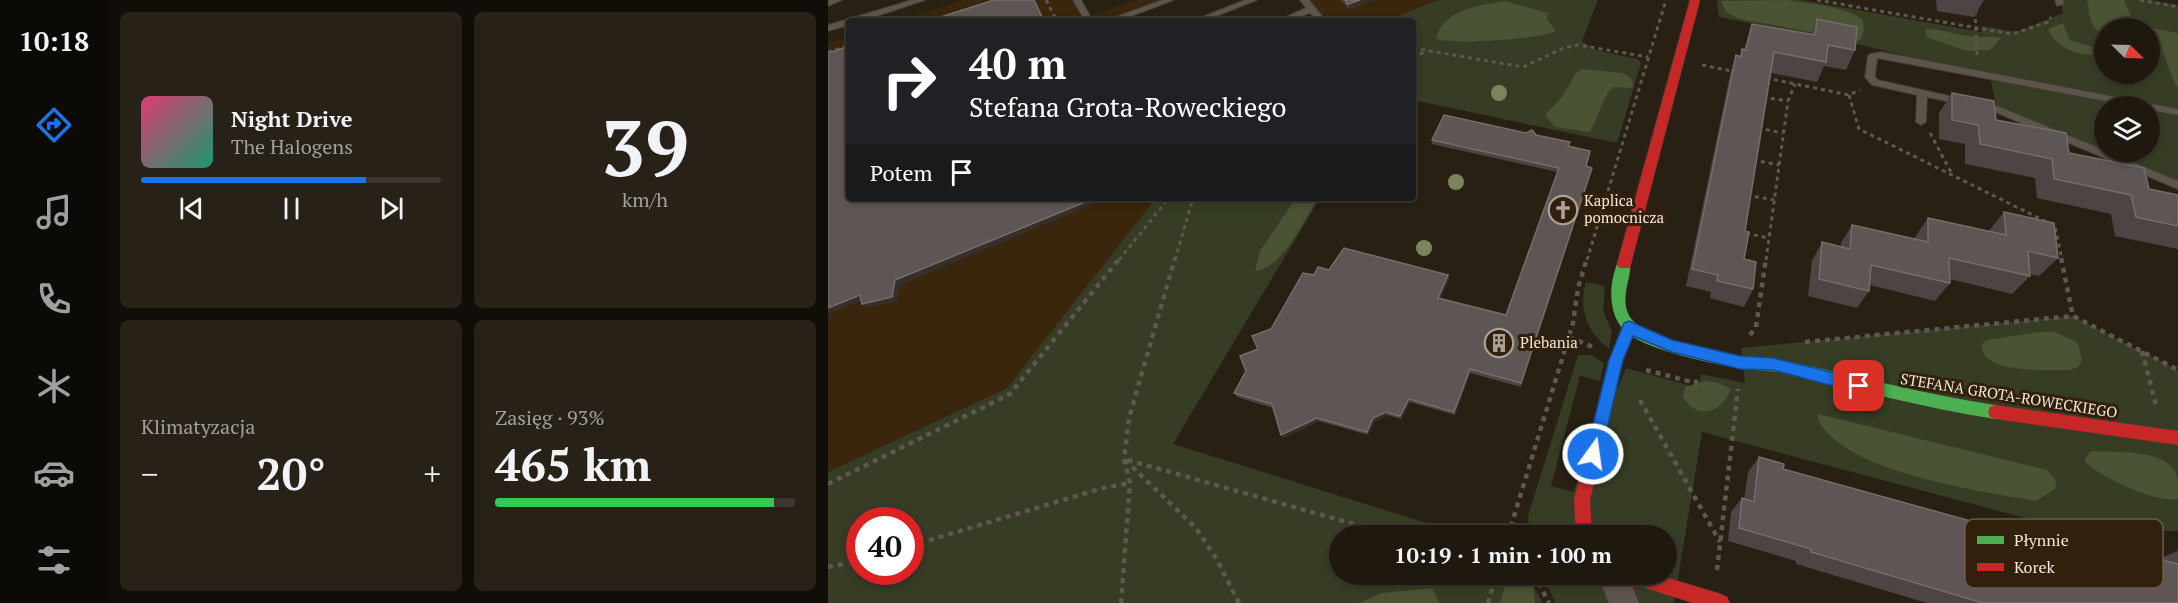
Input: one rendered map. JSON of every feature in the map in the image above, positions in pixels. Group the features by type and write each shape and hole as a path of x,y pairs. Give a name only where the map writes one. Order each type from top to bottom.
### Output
{"street":[{"path":"1583,525 1582,500 1616,360 1629,327 1618,307 1618,282 1695,0"},
{"name":"STEFANA GROTA-ROWECKIEGO","path":"1629,327 1653,340 1672,346 1740,362 1773,364 1925,402 2178,438"},
{"path":"1617,585 1624,603"},
{"path":"1662,585 1717,602"}],"lane":[{"path":"828,3 838,0"},
{"path":"860,18 921,0"},
{"path":"1118,18 1170,0"},
{"path":"1204,18 1253,0"},
{"path":"1304,0 1320,18"},
{"path":"1081,1 1088,18"},
{"path":"1289,18 1312,9"},
{"path":"828,28 846,22"},
{"path":"2094,97 1881,54 1874,56 1870,77 1875,83 1997,109 2178,185"},
{"path":"1921,122 1922,93"},
{"path":"2160,109 2178,112"}],"path":[{"path":"1046,0 1055,18"},
{"path":"1511,525 1573,323 1578,288 1666,0"},
{"path":"1816,0 2013,34 2048,22 2059,2"},
{"path":"2140,0 2178,6 2176,0"},
{"path":"1975,4 1978,75"},
{"path":"1416,49 1523,67 1538,62 1561,49 1577,45 1648,57"},
{"path":"828,52 846,47"},
{"path":"1416,56 1427,51"},
{"path":"1695,63 1736,72"},
{"path":"1766,78 1849,95 1875,83"},
{"path":"1746,341 1756,327 1788,101 1795,84"},
{"path":"1849,95 1859,129 2055,226 2073,316"},
{"path":"1763,97 1788,101"},
{"path":"1921,122 1928,129 1952,175"},
{"path":"1758,128 1784,133"},
{"path":"1752,160 1779,165"},
{"path":"1746,194 1774,200"},
{"path":"828,484 1010,394 1167,201"},
{"path":"1121,603 1130,483 1124,459 1129,418 1192,201"},
{"path":"1740,232 1769,238"},
{"path":"1754,279 1762,281"},
{"path":"1800,342 2073,316 2178,370"},
{"path":"1616,360 1721,544"},
{"path":"1717,602 1721,544 1740,377"},
{"path":"1124,459 1357,525"},
{"path":"1124,459 1196,528 1217,560 1239,603"},
{"path":"924,542 1103,488 1130,483"},
{"path":"828,567 846,564"},
{"path":"1488,603 1493,585"},
{"path":"1540,585 1549,603"}],"shaded area":[{"path":"963,0 1077,0 1087,17 1136,0 1170,0 1118,18 906,18"},
{"path":"1304,0 1439,0 1392,18 1319,18"},
{"path":"846,37 846,201 1159,201 1007,388 828,472 828,43"}],"green space":[{"path":"1439,0 1598,0 1582,41 1596,50 1637,59 1641,63 1617,143 1416,101 1416,18 1392,18"},
{"path":"1717,0 1801,0 1981,32 1982,26 2017,32 2063,13 2061,0 2150,0 2178,5 2178,185 2123,162 2160,162 2160,96 2094,96 2094,150 1997,109 1990,77 1862,45 1719,17"},
{"path":"1788,0 1836,8 1855,15 1863,20 1864,31 1860,41 1740,19 1726,12 1721,1"},
{"path":"2087,0 2124,0 2132,18 2094,18 2094,26"},
{"path":"1504,1 1548,13 1547,19 1556,31 1496,40 1445,41 1436,39 1446,21 1454,15 1473,7"},
{"path":"2063,23 2070,40 2094,47 2094,55 2069,50 2051,36 2048,29"},
{"path":"1925,29 2001,38 1990,50 1966,51 1927,37"},
{"path":"2160,30 2178,33 2178,88 2174,80 2161,49"},
{"path":"1582,69 1623,73 1632,79 1633,86 1631,88 1614,87 1609,92 1589,132 1555,127 1545,115 1562,97 1576,73"},
{"path":"1154,201 1318,201 1173,444 1433,525 1329,525 1329,585 1533,585 1543,603 828,603 828,472 1007,388"},
{"path":"1294,201 1316,201 1283,253 1265,268 1255,271 1260,251"},
{"path":"1586,282 1605,286 1603,310 1612,332 1609,349 1601,343 1586,319 1583,301"},
{"path":"2073,316 2178,370 2178,531 2163,531 2163,519 2029,519 1702,432 1677,585 1677,525 1529,525 1528,516 1578,355 1591,355 1604,363 1600,381 1580,376 1551,486 1573,492 1626,368 1698,388 1701,374 1745,383 1741,348"},
{"path":"2039,332 2055,332 2078,343 2082,361 2078,367 2070,370 2017,369 1992,361 1984,354 1982,344 1987,340"},
{"path":"1705,381 1719,383 1731,389 1722,404 1709,411 1695,409 1683,397 1685,387"},
{"path":"1818,414 2047,470 2055,479 2056,488 2036,501 1916,477 1856,454 1833,438 1818,420"},
{"path":"2091,451 2142,454 2166,462 2174,469 2178,480 2178,499 2143,493 2101,474 2084,460"},
{"path":"1506,585 1533,585 1535,603 1500,603"},
{"path":"1546,585 1677,585 1674,603 1556,603"},
{"path":"1432,588 1439,603 1359,603 1382,593"}],"building":[{"path":"994,0 1034,0 1043,18 937,18"},
{"path":"1345,0 1360,0 1348,4"},
{"path":"1817,19 1857,27 1855,50 1828,45 1826,62 1774,52 1745,231 1749,232 1744,259 1756,262 1753,289 1717,281 1718,275 1692,269 1736,55 1741,57 1742,49 1746,50 1752,24 1815,35"},
{"path":"846,47 846,201 1088,201 895,280 892,297 862,304 860,295 828,308 828,53"},
{"path":"1952,93 1994,101 1996,120 2066,133 2069,153 2094,158 2094,162 2114,162 2144,168 2149,189 2178,195 2178,226 2136,217 2131,195 2054,179 2052,159 1980,144 1978,125 1952,120"},
{"path":"1444,115 1526,133 1532,130 1536,135 1570,142 1568,146 1590,151 1586,166 1592,168 1521,383 1470,369 1454,412 1409,399 1400,416 1386,412 1373,418 1367,432 1317,418 1281,435 1272,404 1234,393 1246,371 1240,356 1258,349 1252,336 1271,329 1303,273 1314,275 1318,267 1329,270 1344,248 1448,275 1438,298 1506,315 1559,168 1432,140"},
{"path":"2004,212 2054,223 2058,258 2028,251 2030,276 1949,258 1950,283 1871,265 1869,291 1819,279 1822,242 1850,249 1852,225 1928,242 1928,218 2006,235"},
{"path":"1759,457 1784,464 1783,469 1965,519 1965,588 2163,588 2163,560 2178,564 2178,603 1983,603 1739,528 1742,498 1754,502"}],"traffic: fast":[{"path":"1624,264 1618,296 1624,318 1628,325 1636,331 1663,343 1715,357 1744,363 1772,364 1912,397 1995,412"}],"traffic: jam":[{"path":"1624,264 1695,0"},
{"path":"1583,525 1582,500 1616,360 1629,327"},
{"path":"1995,412 2178,438"},
{"path":"1662,585 1721,603"}],"place":[{"name":"Kaplica pomocnicza","path":"1563,210"},
{"name":"Plebania","path":"1499,343"}],"route":[{"path":"1593,454 1616,360 1629,327 1653,340 1672,346 1740,362 1773,364 1859,386"}]}
